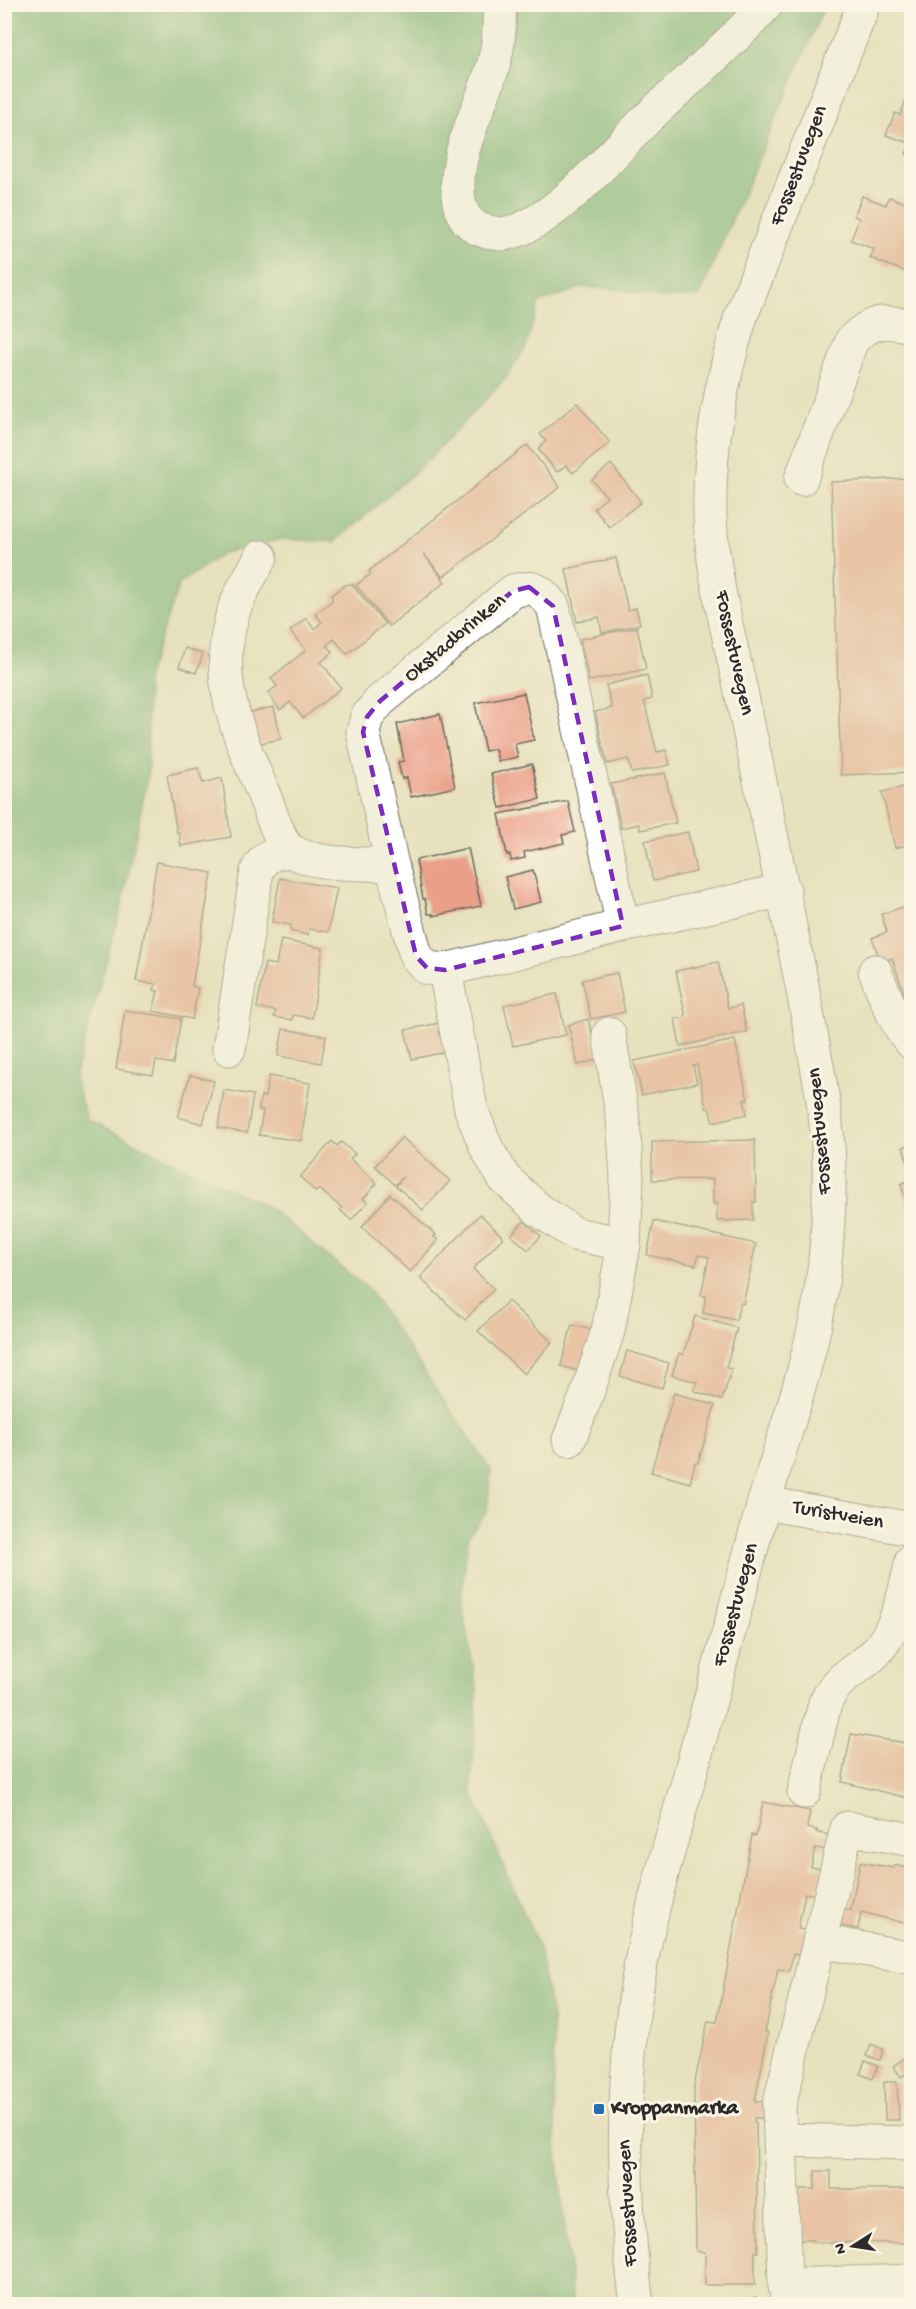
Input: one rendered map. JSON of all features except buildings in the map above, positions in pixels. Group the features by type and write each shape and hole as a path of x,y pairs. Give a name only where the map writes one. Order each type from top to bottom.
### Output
{"street":[{"path":"500,4 500,27 494,62 460,161 457,183 460,205 468,222 482,230 501,234 517,230 536,221 577,190 767,4"},
{"name":"Fossestuvegen","path":"637,2304 630,2250 625,2169 627,2078 635,1997 657,1891 764,1503 789,1422 818,1310 826,1235 829,1167 823,1100 784,890 717,577 710,519 711,462 715,422 727,359 741,316 864,4"},
{"path":"801,479 852,340 865,328 879,323 896,322 912,326"},
{"path":"261,557 234,610 225,650 226,690 233,719 275,824 290,851"},
{"name":"Okstadbrinken","path":"445,970 427,968 416,956 392,865 363,732 367,717 380,701 513,591 529,587 541,592 553,606 623,926"},
{"path":"229,1049 257,871 262,860 273,853 290,851 311,859 392,865"},
{"path":"624,1244 575,1234 539,1210 504,1178 487,1149 471,1109 445,970 623,926 784,890"},
{"path":"875,971 904,1035 912,1043"},
{"path":"569,1440 608,1331 624,1244 627,1177 623,1119 609,1034"},
{"name":"Turistveien","path":"764,1503 912,1528"},
{"path":"804,1792 831,1689 844,1675 876,1652 888,1635 905,1592 912,1560"},
{"path":"912,1840 847,1828 779,2106 786,2295 912,2281"},
{"path":"819,1941 912,1958"},
{"path":"781,2140 912,2143"}],"highlighted area":[{"path":"529,587 553,606 623,926 445,970 427,968 416,956 363,732 367,717 380,701 513,591"}],"green space":[{"path":"5,5 825,5 699,296 662,298 623,290 583,287 539,303 525,349 505,379 424,464 335,542 282,539 223,553 179,584 147,676 148,775 122,905 74,1078 87,1120 268,1207 368,1289 491,1470 487,1512 468,1536 461,1601 477,1689 471,1790 539,1948 552,2018 556,2143 573,2304 5,2304"}],"place":[{"name":"Kroppanmarka","path":"599,2109"}]}
